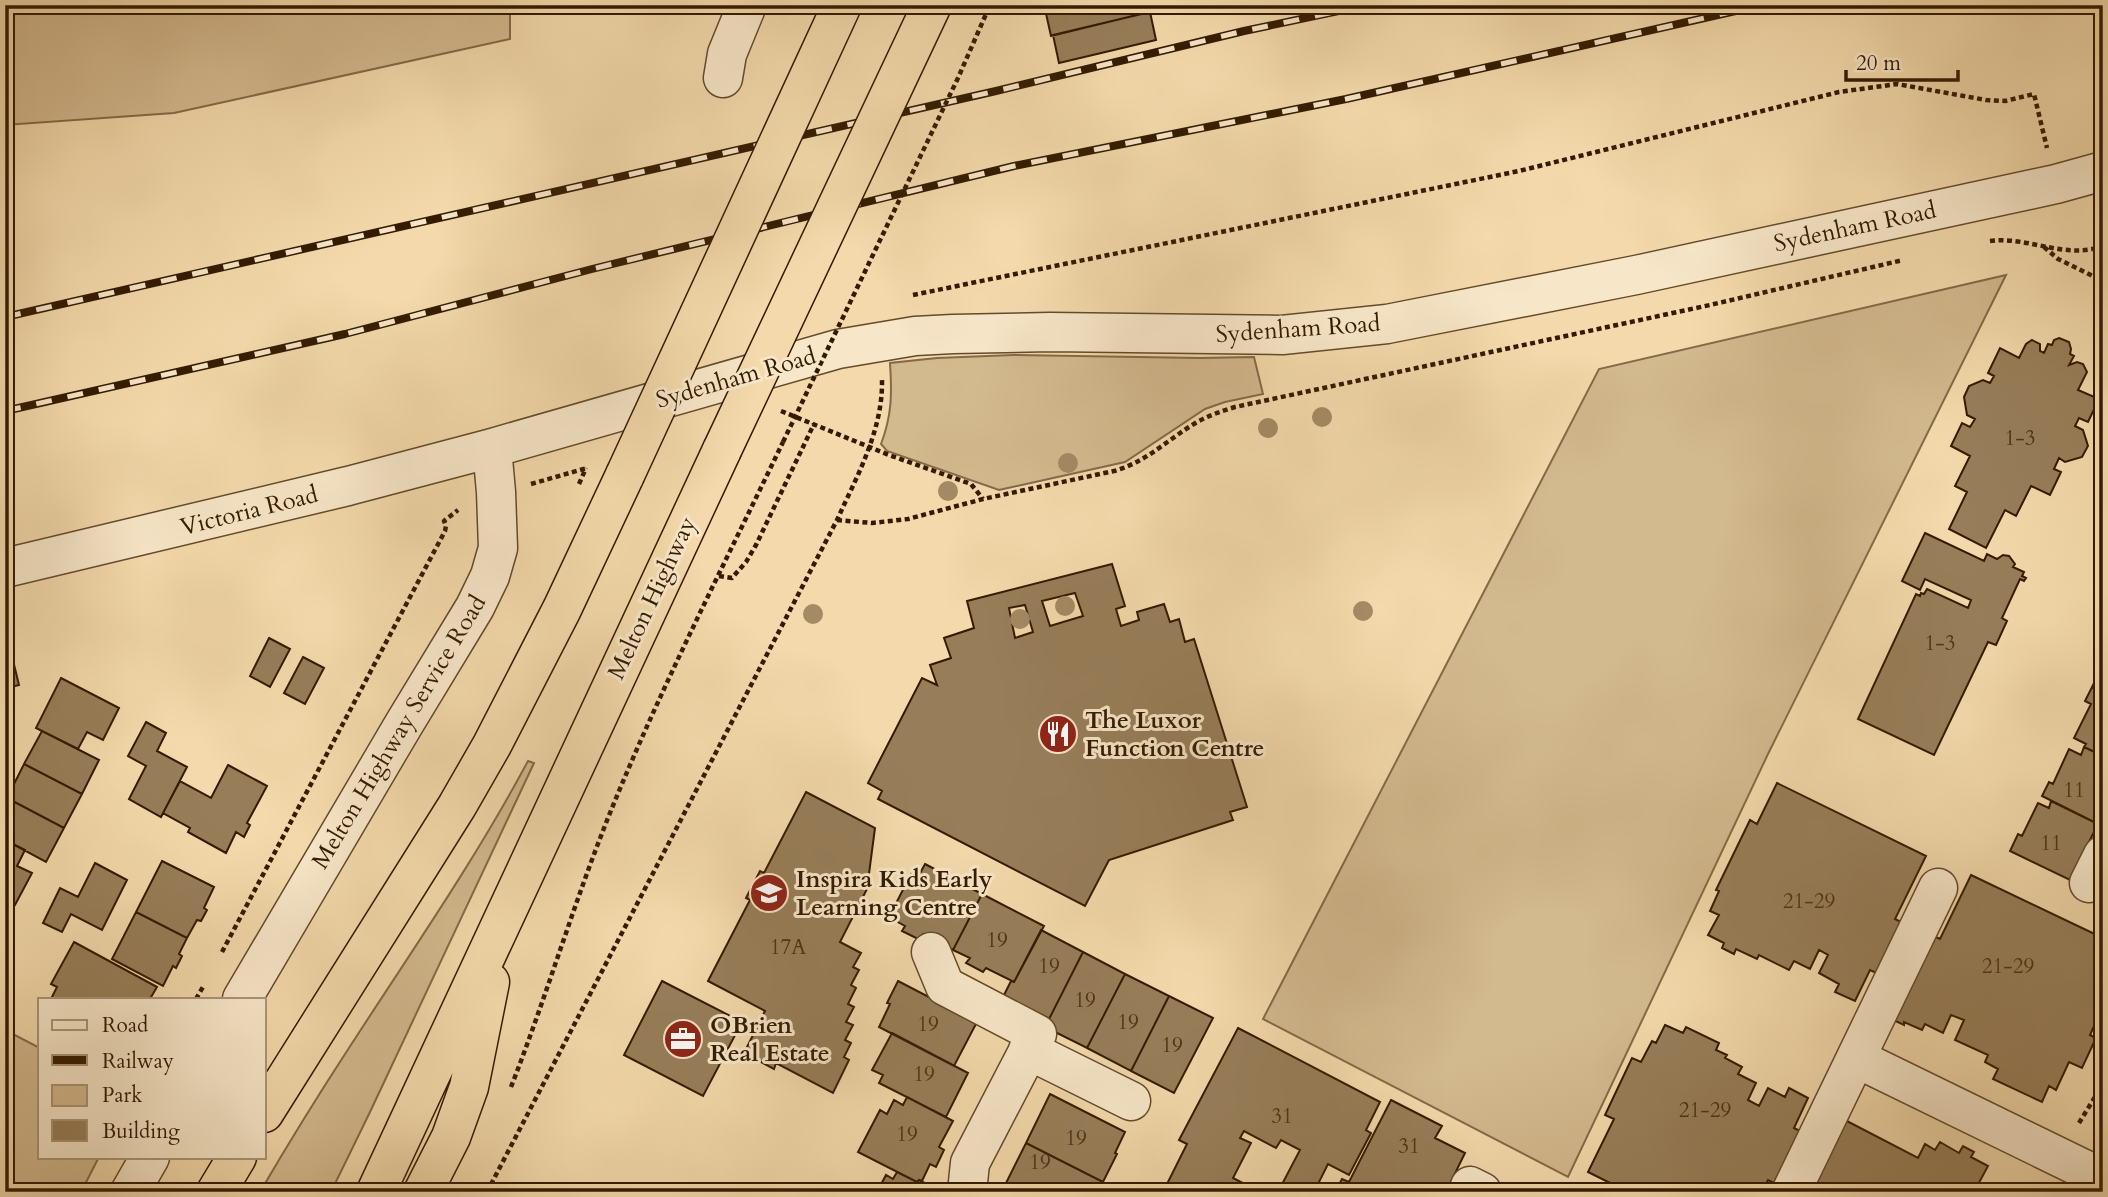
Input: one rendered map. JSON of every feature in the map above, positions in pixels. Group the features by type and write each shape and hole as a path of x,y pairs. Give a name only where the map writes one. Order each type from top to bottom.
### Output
{"highway":[{"path":"266,1110 457,806 556,620 842,5"},
{"name":"Melton Highway","path":"376,1192 932,5"},
{"path":"423,1192 451,1137 469,1087 501,921"},
{"path":"216,1192 236,1158"}],"street":[{"path":"723,78 727,54 747,5"},
{"name":"Sydenham Road","path":"492,448 824,353 877,341 915,336 997,332 1282,335 1387,324 1636,275 2056,184 2103,171"},
{"name":"Melton Highway Service Road","path":"243,998 490,576 498,548 492,448"},
{"name":"Victoria Road","path":"5,568 282,503 492,448"},
{"path":"1791,1192 1938,888"},
{"path":"931,952 945,986 1037,1034 970,1163 967,1192"},
{"path":"1028,1050 1131,1101"},
{"path":"1856,1058 2098,1181"},
{"path":"130,1192 149,1158"}],"path":[{"path":"509,1092 588,868 614,804 663,694 958,78 990,5"},
{"path":"902,297 1519,171 1839,92 1881,85 1897,84 1986,100 2005,101 2034,94 2056,184"},
{"path":"1984,241 2006,239 2057,250 2083,251 2103,246"},
{"path":"2043,247 2058,259 2103,281"},
{"path":"837,520 890,522 1132,466 1197,422 1214,413 1235,407 1710,305 1915,257"},
{"path":"836,313 849,310"},
{"path":"487,1192 837,520 879,419 882,397 881,370"},
{"path":"777,409 971,484 983,499"},
{"path":"719,576 732,578 746,562 814,424"},
{"path":"575,493 579,484"},
{"path":"215,964 445,531 444,522 471,499 496,492"},
{"path":"198,998 209,975"}],"green space":[{"path":"5,5 510,5 510,39 174,113 5,125"},
{"path":"2006,275 1768,754 1568,1177 1263,1019 1599,369"},
{"path":"1013,355 1254,357 1263,394 1205,409 1125,462 999,490 887,451 881,444 890,404 890,363"},
{"path":"528,761 534,763 331,1192 260,1192 463,872"},
{"path":"5,1030 38,1047 38,1158 98,1158 81,1192 5,1192"}],"building":[{"path":"1061,5 1152,5 1153,11 1051,36 1045,9"},
{"path":"1150,12 1156,40 1059,63 1053,35"},
{"path":"2059,338 2069,342 2070,354 2074,356 2069,365 2077,362 2083,364 2087,372 2078,390 2099,399 2088,422 2079,418 2075,426 2083,430 2088,446 2082,457 2065,462 2059,458 2054,469 2061,472 2050,495 2031,486 2016,516 2005,510 1986,548 1949,529 1967,492 1955,486 1970,456 1951,446 1962,423 1970,427 1975,419 1967,415 1964,397 1969,386 1983,380 1990,383 1994,376 1988,373 2000,348 2019,358 2026,344 2032,340 2040,344 2040,351 2044,353 2048,344 2052,345 2054,340"},
{"path":"1925,533 1984,561 1987,554 1997,559 2003,555 2009,556 2015,564 2013,567 2024,572 2022,576 2026,578 2024,581 2020,579 2002,618 2007,621 1996,645 1988,642 1934,755 1858,719 1916,594 1920,596 1927,589 1968,608 1971,600 1925,579 1920,590 1902,581"},
{"name":"The Luxor Function Centre","path":"1112,564 1125,606 1116,609 1121,626 1139,620 1137,612 1164,604 1170,622 1179,619 1185,642 1194,639 1247,807 1230,812 1233,820 1109,860 1085,906 878,799 882,791 868,783 922,678 937,685 930,665 951,658 944,638 974,628 967,601","holes":["1075,593 1083,616 1050,626 1042,601","1025,605 1033,632 1015,638 1009,608"]},
{"path":"269,638 290,649 270,687 250,676"},
{"path":"10,648 19,685 7,688 13,713 5,714 5,649"},
{"path":"303,657 324,668 305,704 284,693"},
{"path":"2100,671 2103,672 2103,693 2092,687"},
{"path":"61,678 119,708 103,740 87,732 78,749 36,728"},
{"path":"2092,687 2103,693 2103,756 2084,747 2086,744 2074,738 2091,704 2085,701"},
{"path":"146,722 166,733 157,751 187,767 161,817 129,799 146,766 128,756"},
{"path":"42,731 99,760 82,794 24,764"},
{"path":"2084,747 2103,756 2102,826 2042,796 2049,782 2053,784 2069,749 2081,755"},
{"path":"24,764 82,794 64,828 7,798"},
{"path":"228,765 267,786 247,823 250,825 244,837 236,832 226,853 188,832 190,828 163,813 180,781 211,798"},
{"path":"1777,783 1926,856 1895,919 1907,925 1883,976 1870,970 1855,1001 1835,992 1839,984 1819,973 1828,955 1819,950 1810,969 1794,961 1789,970 1759,955 1757,959 1736,949 1734,954 1722,948 1724,943 1708,935 1719,915 1710,911 1719,891 1716,890 1750,820 1757,824"},
{"path":"806,792 875,828 867,889 840,942 861,953 853,967 859,970 851,985 856,988 848,1004 854,1007 846,1022 853,1025 845,1040 851,1043 844,1057 849,1060 833,1093 776,1063 774,1069 744,1053 765,1011 708,981 750,900 746,898 760,871 764,873"},
{"path":"7,798 64,828 46,862 5,840"},
{"path":"2051,801 2098,824 2070,880 2010,851 2018,834 2022,836 2038,803 2049,808"},
{"path":"5,840 25,850 17,866 32,873 15,905 5,900"},
{"path":"162,861 214,887 204,908 207,910 201,921 197,920 187,938 136,912"},
{"path":"95,863 127,880 102,930 71,914 62,932 43,923 60,888 78,897"},
{"path":"925,864 982,894 953,950 923,934 920,940 902,931 905,926 889,917 911,874 918,877"},
{"path":"1971,875 2103,938 2103,994 2097,1005 2102,1008 2090,1035 2096,1038 2082,1068 2069,1062 2056,1090 2049,1086 2042,1102 1993,1079 1998,1069 1985,1062 1988,1055 1955,1040 1964,1020 1951,1015 1943,1033 1925,1024 1922,1030 1889,1018 1929,934 1940,939"},
{"path":"982,894 1044,926 1014,982 986,968 983,972 966,963 970,958 953,950"},
{"path":"136,912 187,938 176,968 173,966 163,986 112,959"},
{"path":"1041,930 1083,952 1045,1027 1000,1003"},
{"path":"74,942 157,987 151,998 52,998 57,987 51,984"},
{"path":"1083,952 1125,974 1087,1048 1045,1027"},
{"path":"1125,974 1169,996 1131,1071 1087,1048"},
{"name":"OBrien Real Estate","path":"662,981 742,1022 703,1096 624,1055"},
{"path":"898,981 977,1022 954,1066 879,1027"},
{"path":"1169,996 1213,1018 1174,1093 1131,1071"},
{"path":"1665,1025 1683,1033 1686,1027 1719,1043 1716,1050 1742,1067 1738,1074 1756,1083 1748,1100 1759,1106 1768,1088 1785,1097 1789,1088 1808,1098 1794,1128 1806,1134 1780,1186 1768,1180 1762,1192 1628,1192 1588,1172 1614,1119 1605,1115 1632,1058 1641,1062 1652,1041 1656,1043"},
{"path":"1238,1028 1380,1102 1366,1130 1371,1133 1349,1175 1328,1164 1314,1192 1287,1192 1280,1188 1300,1150 1281,1140 1276,1148 1244,1131 1240,1138 1251,1143 1233,1178 1260,1192 1163,1192 1187,1144 1179,1140"},
{"path":"892,1033 968,1073 946,1117 879,1083 883,1075 872,1070"},
{"path":"1050,1094 1125,1132 1103,1182 1026,1143"},
{"path":"907,1097 953,1121 939,1147 944,1150 936,1167 930,1164 922,1181 917,1182 858,1152 880,1110 887,1114 894,1100 903,1105"},
{"path":"1391,1100 1442,1126 1435,1138 1465,1153 1446,1192 1335,1192 1342,1179 1349,1182"},
{"path":"1843,1119 1918,1158 1925,1144 1935,1150 1940,1142 1959,1153 1963,1146 1974,1152 1971,1157 1988,1166 1974,1192 1809,1192"},
{"path":"1026,1143 1103,1182 1098,1192 1022,1192 1006,1183"},
{"path":"897,1172 942,1192 877,1192 886,1175 893,1179"}],"railway":[{"path":"5,317 996,91 1244,31 1367,5"},
{"path":"5,411 345,334 592,269 1014,166 1346,99 1762,5"}],"place":[{"name":"The Luxor Function Centre","path":"1058,734"},
{"name":"Inspira Kids Early Learning Centre","path":"769,893"},
{"name":"OBrien Real Estate","path":"683,1039"}]}
